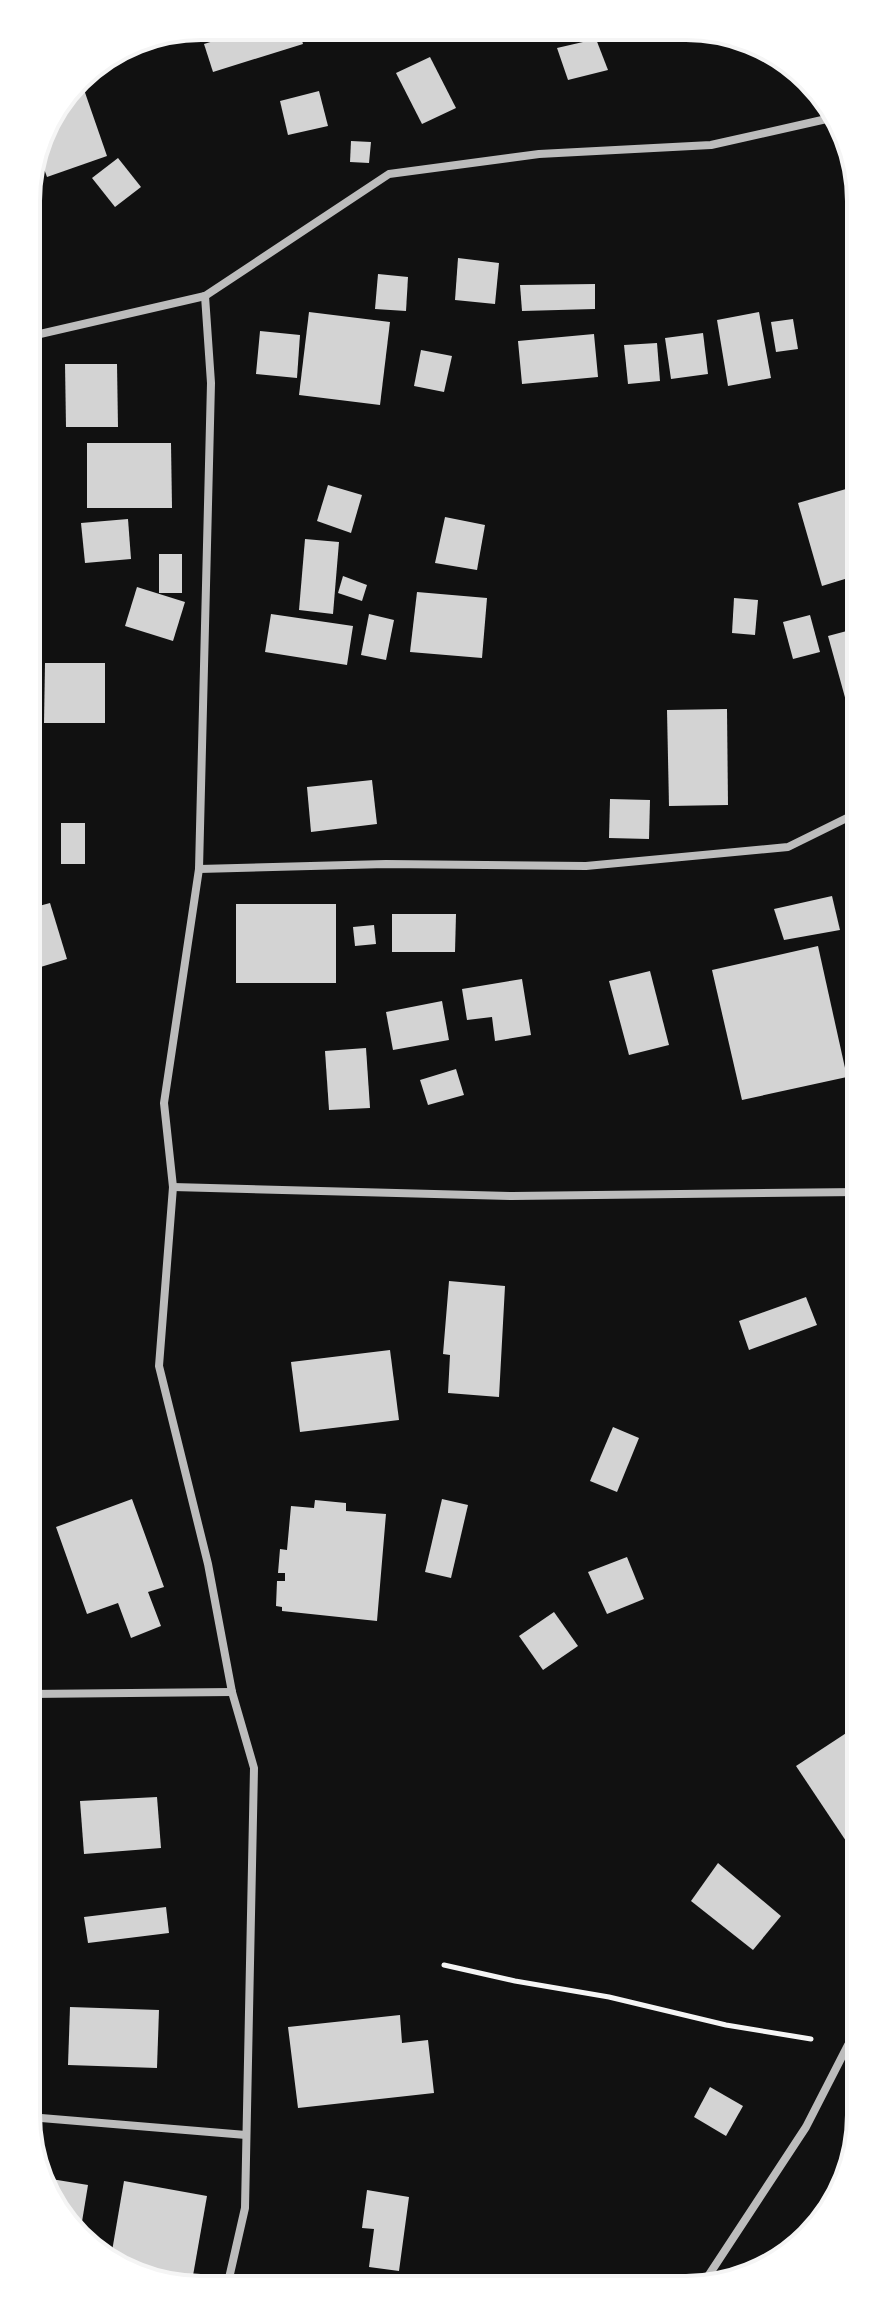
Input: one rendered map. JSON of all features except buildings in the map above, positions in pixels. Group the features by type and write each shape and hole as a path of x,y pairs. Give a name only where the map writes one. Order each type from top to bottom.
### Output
{"street":[{"path":"40,334 205,296 389,174 539,154 711,145 824,120"},
{"path":"205,296 211,383 199,869 164,1103 173,1187 159,1366 208,1564 232,1692 254,1768 245,2208 230,2276"},
{"path":"199,869 386,864 586,866 788,847 847,818"},
{"path":"173,1187 512,1196 847,1192"},
{"path":"40,1694 232,1692"},
{"path":"709,2275 806,2127 847,2047"},
{"path":"40,2118 246,2135"}],"path":[{"path":"444,1965 609,1997 726,2025 847,2045"}]}
